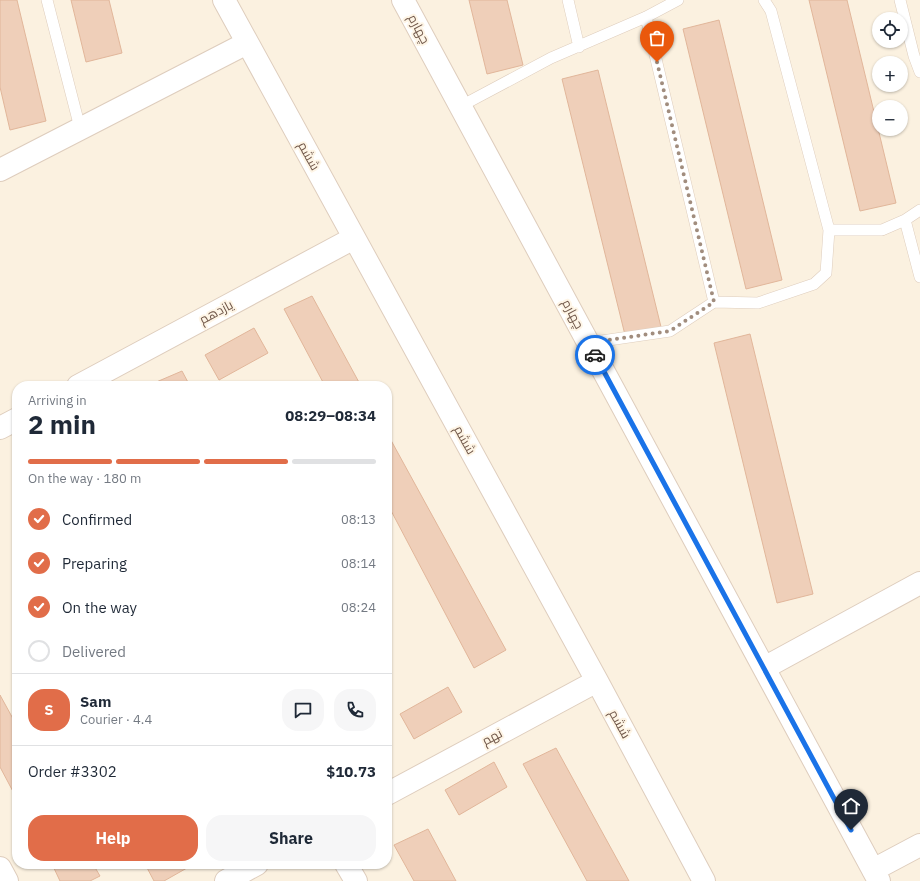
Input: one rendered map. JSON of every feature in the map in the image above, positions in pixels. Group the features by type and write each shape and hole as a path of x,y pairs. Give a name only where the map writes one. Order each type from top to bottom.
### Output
{"street":[{"name":"ششم","path":"224,0 597,681 704,881"},
{"name":"چهارم","path":"403,0 876,876"},
{"path":"0,170 247,42"},
{"name":"یازدهم","path":"91,381 354,238"},
{"path":"0,428 12,422"},
{"path":"764,668 920,583"},
{"name":"نهم","path":"392,791 597,681"},
{"path":"876,876 920,845"},
{"path":"0,868 7,881"},
{"path":"226,881 248,869"},
{"path":"349,869 356,881"}],"lane":[{"path":"47,0 80,128"},
{"path":"568,0 579,47"},
{"path":"461,106 552,58 646,17 678,0"},
{"path":"588,343 670,331 714,302 758,303 814,284 826,273 829,230 771,11 764,0"},
{"path":"900,0 914,56 920,72"},
{"path":"646,17 714,302"},
{"path":"829,230 882,230 905,220 920,210"},
{"path":"905,220 920,277"}],"building":[{"path":"0,0 17,0 46,121 10,130 0,87"},
{"path":"71,0 109,0 122,53 86,62"},
{"path":"469,0 507,0 523,65 487,74"},
{"path":"809,0 847,0 872,104 872,136 880,136 896,203 860,211"},
{"path":"719,20 782,280 746,289 683,29"},
{"path":"598,70 662,331 626,339 562,79"},
{"path":"312,296 358,381 322,381 284,309"},
{"path":"254,328 268,353 219,380 205,355"},
{"path":"750,334 813,594 777,603 714,343"},
{"path":"182,371 187,381 159,381"},
{"path":"392,442 506,650 474,668 392,512"},
{"path":"448,687 462,712 414,739 400,714"},
{"path":"0,695 12,717 12,790 0,767"},
{"path":"556,748 629,881 587,881 523,764"},
{"path":"494,762 507,787 459,815 445,790"},
{"path":"428,829 456,881 414,881 394,845"},
{"path":"54,869 96,869 100,876 90,881 60,881"},
{"path":"148,869 185,869 164,881 154,881"}],"way so far":[{"path":"595,355 588,343 670,331 714,302 657,62"}],"route":[{"path":"595,355 851,830"}]}
